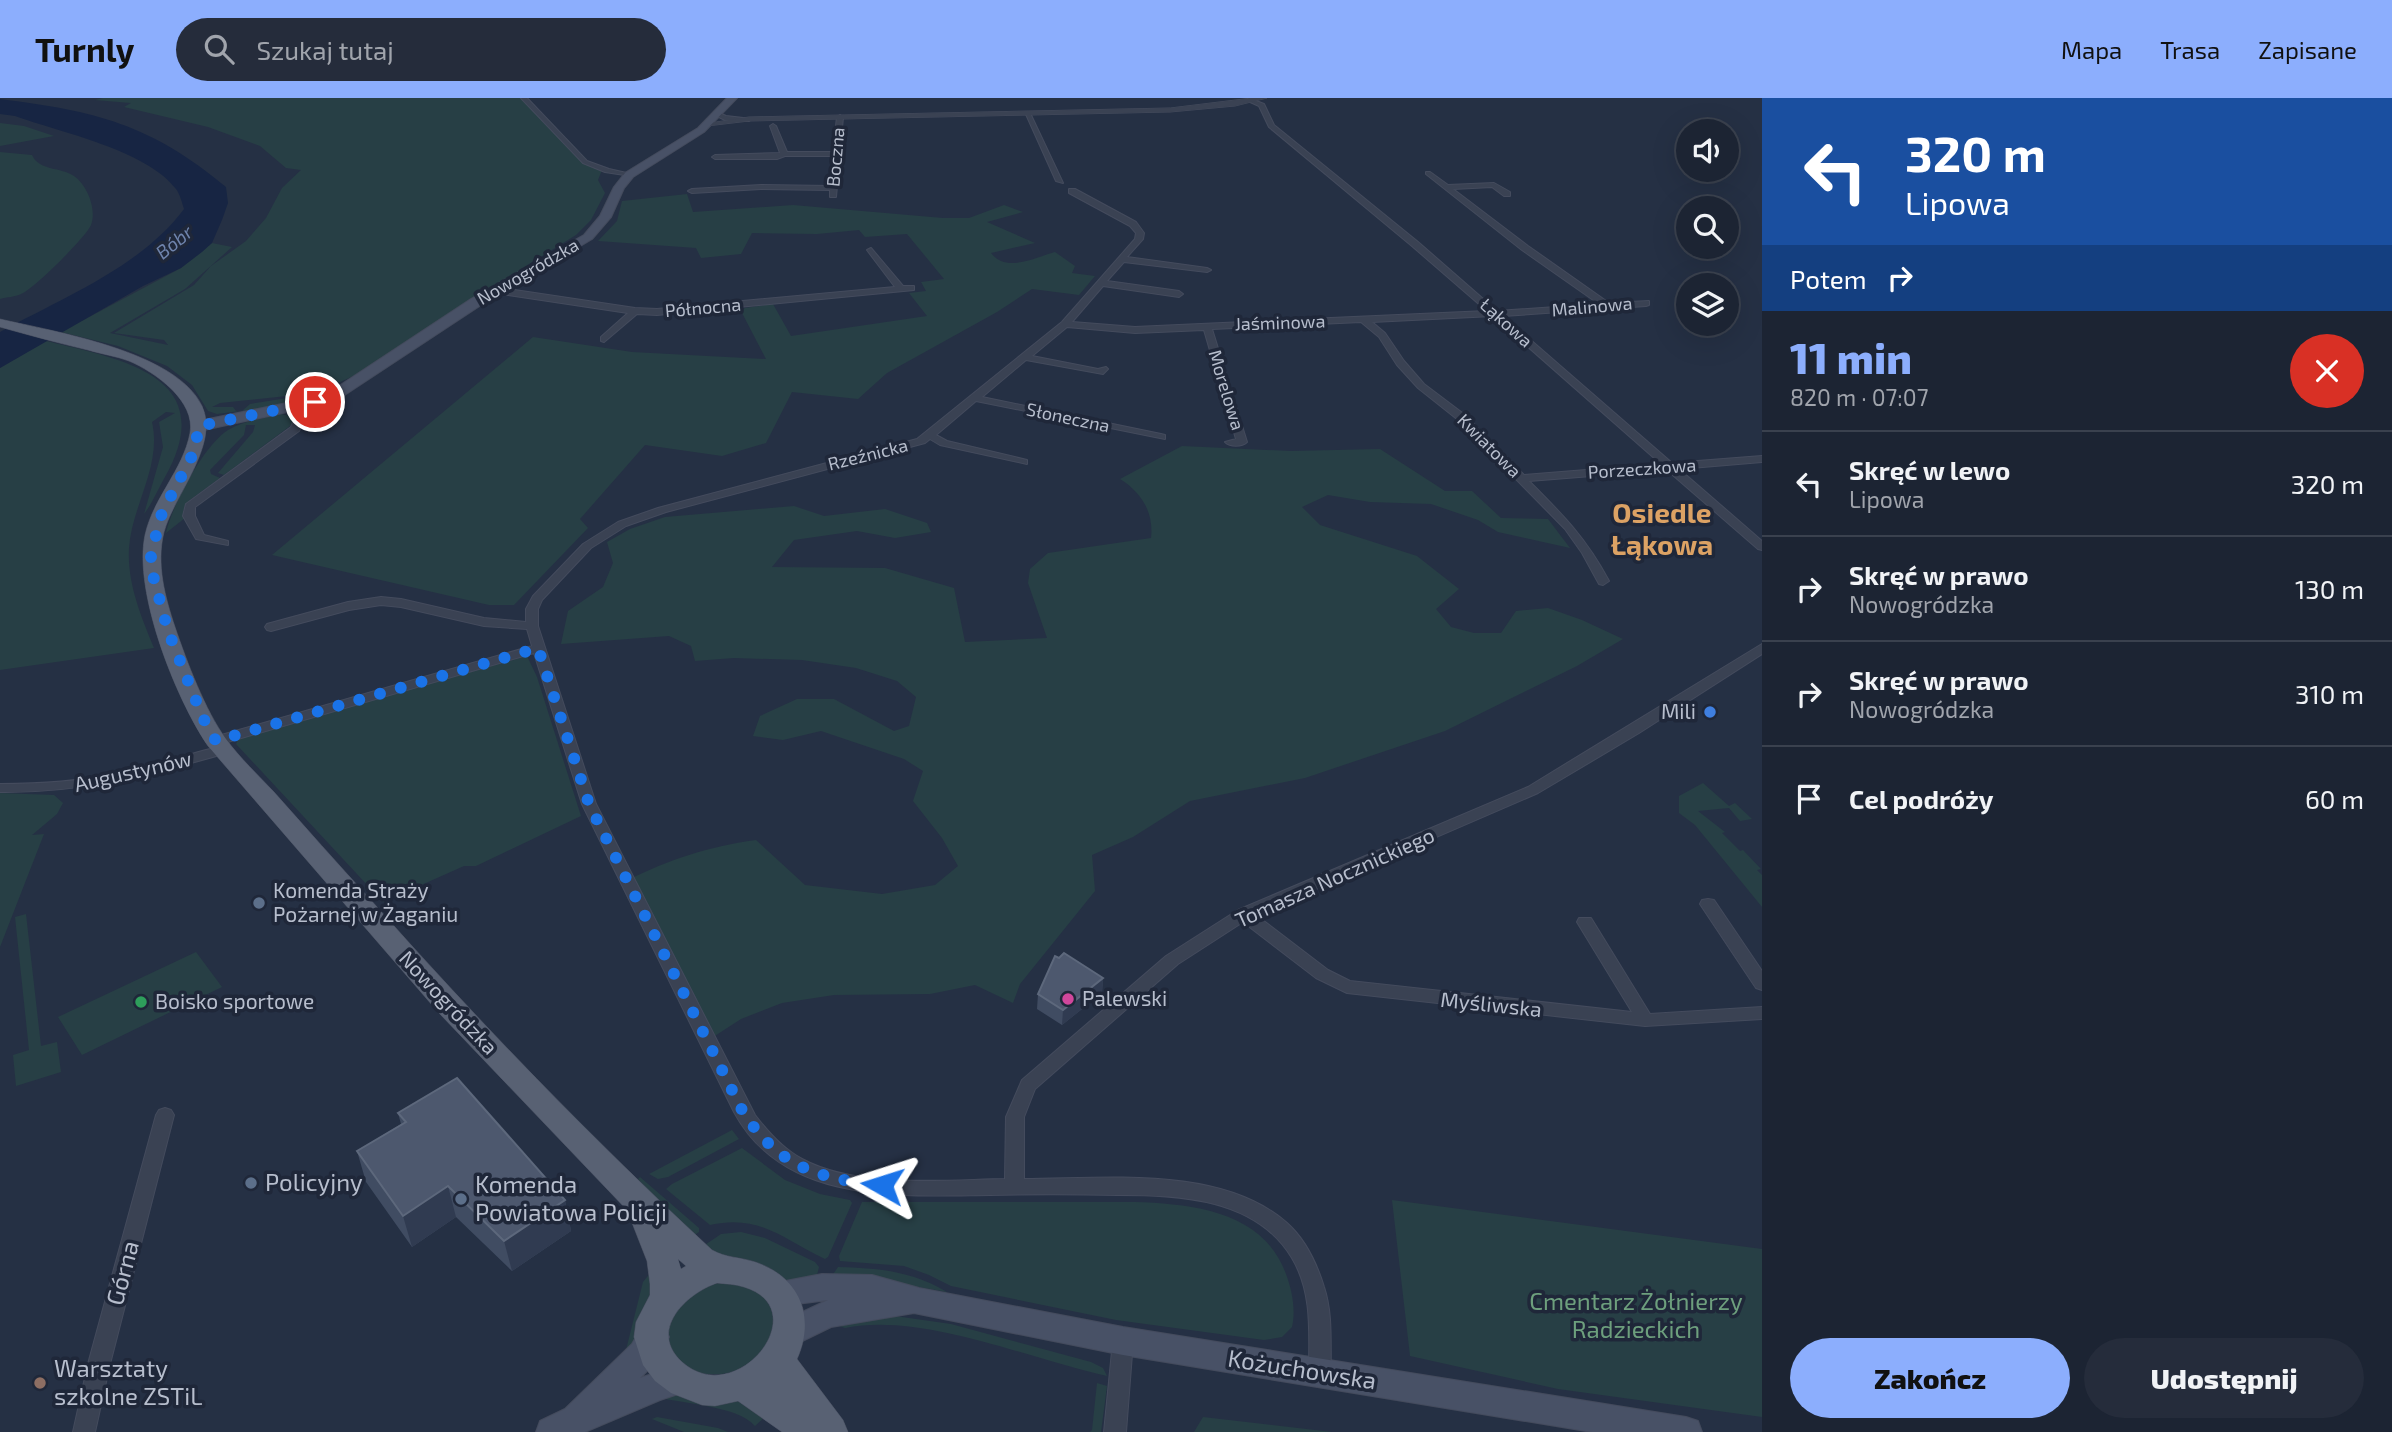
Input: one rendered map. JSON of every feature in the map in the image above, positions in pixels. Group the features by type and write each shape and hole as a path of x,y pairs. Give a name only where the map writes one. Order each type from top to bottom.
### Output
{"main road":[{"name":"Nowogródzka","path":"717,1269 701,1260 640,1203 449,1006 219,746 203,718 168,631 151,568 151,554 162,513 194,452 199,426 292,408 335,395 495,290 588,237 605,217 619,187 629,175 641,165 692,136 732,98"},
{"path":"0,323 112,351 144,362 178,384 193,401 199,414 199,426"},
{"name":"Nowogródzka","path":"640,1203 663,1259 668,1279 666,1296"},
{"path":"717,1269 736,1269 753,1273 781,1293 789,1312 784,1347 762,1375 743,1385 710,1390 679,1380 665,1368 656,1353 653,1337 656,1316 666,1296 689,1278 717,1269"},
{"name":"Kożuchowska","path":"781,1293 853,1285 919,1301 1123,1341 1686,1432"},
{"name":"Kożuchowska","path":"784,1347 826,1314 919,1301"},
{"path":"563,1425 643,1354 653,1337"},
{"path":"784,1347 830,1432"},
{"path":"563,1425 661,1383 679,1380"},
{"path":"743,1385 759,1393 811,1432"}],"street":[{"path":"524,98 585,162 607,171 629,175"},
{"path":"717,114 725,118 749,119 1170,110 1263,98"},
{"name":"Łąkowa","path":"1251,101 1262,105 1271,126 1326,169 1762,547"},
{"path":"1027,113 1060,181"},
{"name":"Boczna","path":"833,197 840,117"},
{"path":"707,124 749,119"},
{"path":"773,125 784,154"},
{"path":"715,157 836,154"},
{"path":"1428,173 1525,248 1608,306"},
{"path":"1485,178 1507,194"},
{"path":"1446,187 1494,185"},
{"path":"692,191 761,187 833,188"},
{"name":"Rzeźnicka","path":"532,626 532,609 547,587 587,546 622,524 674,507 921,441 975,398 1065,324 1139,239 1138,228 1072,191"},
{"path":"871,250 900,288"},
{"path":"1121,259 1207,270"},
{"path":"1100,283 1179,294"},
{"name":"Północna","path":"495,290 635,311 672,311 911,288"},
{"name":"Malinowa","path":"1495,314 1646,303"},
{"path":"604,339 635,311"},
{"name":"Jaśminowa","path":"1065,324 1135,330 1495,314"},
{"name":"Kwiatowa","path":"1364,320 1382,335 1399,363 1421,386 1461,416 1569,527 1588,553 1603,582"},
{"name":"Morelowa","path":"1208,326 1242,442 1230,442"},
{"path":"1024,357 1100,372 1103,369"},
{"name":"Słoneczna","path":"975,398 1161,438"},
{"path":"225,543 200,537 189,516 190,506 295,429 299,420 292,408"},
{"path":"929,435 944,443 1023,462"},
{"name":"Porzeczkowa","path":"1522,478 1762,459"},
{"path":"271,626 348,606 381,601 484,622 532,626 589,804 743,1112 758,1135 775,1152 798,1166 827,1177 882,1185 1170,1187 1213,1193 1249,1207 1274,1224 1298,1251 1314,1287 1319,1328 1320,1372"},
{"name":"Augustynów","path":"0,788 52,788 101,783 538,648"},
{"name":"Tomasza Nocznickiego","path":"1014,1187 1016,1117 1028,1085 1172,960 1244,914 1534,790 1762,648"},
{"path":"1708,904 1762,984"},
{"name":"Myśliwska","path":"1244,914 1322,974 1347,987 1644,1020 1762,1013"},
{"path":"1585,922 1644,1020"},
{"name":"Górna","path":"84,1432 99,1364 165,1115"},
{"path":"1115,1432 1123,1341"}],"green space":[{"path":"521,98 545,116 593,166 602,170 598,180 605,193 591,220 576,235 369,369 331,386 296,395 220,403 212,407 233,407 236,411 241,411 217,414 208,411 192,385 167,366 118,346 61,332 181,268 212,243 232,247 185,289 110,333 168,345 164,340 114,333 194,285 211,266 246,241 266,218 282,188 301,170 286,168 260,146 208,127 124,107 131,103 95,100"},
{"path":"0,123 24,126 54,136 0,146"},
{"path":"0,152 32,155 40,164 74,176 87,191 93,219 87,231 48,273 21,294 0,299"},
{"path":"687,194 693,212 793,205 969,218 1004,205 1023,212 987,222 1035,243 991,253 997,259 1012,263 1021,262 1055,252 1075,266 1072,273 1095,276 1079,295 1032,289 997,312 887,373 858,399 792,392 766,443 722,456 645,445 580,519 588,528 514,605 489,605 272,555 533,337 632,352 766,359 741,311 745,308 773,304 791,336 927,316 909,293 926,291 921,282 944,279 907,234 865,237 859,230 817,234 752,233 741,254 701,258 696,248 598,241 617,221 622,201"},
{"path":"46,341 131,365 155,378 172,394 181,415 179,443 165,477 144,514 163,447 159,422 175,413 166,412 152,422 153,454 135,516 129,548 133,587 154,648 0,670 0,368"},
{"path":"353,380 325,395 288,405 242,411 250,404 319,393"},
{"path":"281,414 291,416 293,422 290,426 224,475 218,473 253,432 255,425 246,425 244,435 210,470 211,474 220,478 190,500 183,511 185,518 166,533 190,477 209,448 228,430 240,424"},
{"path":"1182,446 1291,451 1380,449 1445,491 1472,491 1501,518 1548,519 1570,548 1498,532 1478,520 1431,504 1370,502 1328,495 1302,507 1320,525 1417,556 1459,589 1436,609 1451,627 1474,633 1501,633 1516,611 1548,608 1623,639 1577,666 1445,731 1305,778 1190,801 1133,837 1092,855 1095,891 1020,984 1013,1003 975,985 930,994 834,995 782,1003 741,1019 707,1041 626,881 689,855 756,840 805,885 882,894 935,885 958,866 942,838 913,801 923,771 904,759 821,731 783,740 753,736 760,716 797,699 834,699 894,731 909,726 916,697 897,681 856,668 802,660 734,658 695,661 691,646 669,636 561,644 568,611 603,587 613,563 607,542 630,529 665,517 794,506 824,516 885,509 927,523 931,532 895,538 857,531 794,540 772,567 885,568 954,588 965,642 1047,638 1028,583 1030,569 1048,553 1151,538 1148,511 1134,490 1120,479"},
{"path":"527,656 537,677 581,816 476,866 464,866 383,902 236,744 239,738"},
{"path":"1703,783 1729,806 1735,803 1752,819 1740,821 1729,808 1698,811 1725,832 1722,833 1761,869 1757,870 1762,875 1762,907 1695,825 1679,813 1679,796"},
{"path":"0,793 54,795 63,803 57,814 32,835 44,834 0,947"},
{"path":"26,914 41,1046 57,1042 61,1072 16,1086 13,1055 29,1050 15,917"},
{"name":"Boisko sportowe","path":"196,952 222,987 82,1055 58,1017"},
{"path":"732,1130 739,1139 668,1177 658,1179 649,1174"},
{"path":"742,1148 785,1180 820,1194 850,1200 852,1203 828,1257 825,1259 757,1226 728,1222 710,1225 666,1189"},
{"path":"640,1177 699,1228 699,1232 689,1239 638,1179"},
{"name":"Cmentarz Żołnierzy Radzieckich","path":"1392,1200 1762,1249 1762,1417 1558,1389 1410,1356"},
{"path":"862,1202 1135,1202 1180,1205 1224,1215 1261,1236 1275,1253 1292,1293 1292,1327 1282,1337 1264,1340 1116,1320 951,1286 904,1266 840,1261 839,1256"},
{"path":"741,1232 765,1238 815,1262 819,1267 815,1283 786,1281 699,1249 721,1234"},
{"path":"838,1267 867,1268 908,1275 947,1292 879,1280 829,1280"},
{"path":"657,1269 638,1340 623,1362 643,1282"},
{"path":"715,1282 739,1283 760,1294 770,1307 773,1322 770,1338 761,1353 747,1365 731,1372 711,1374 692,1371 679,1361 669,1344 667,1324 674,1306 682,1299"},
{"path":"888,1315 951,1324 1091,1362 1103,1368 1107,1376 941,1332 907,1326 845,1328 837,1325"},
{"path":"1097,1383 1107,1386 1101,1432 1090,1432 1092,1430"},
{"path":"658,1393 738,1400 769,1413 755,1426 747,1419 722,1409 653,1396"},
{"path":"657,1417 728,1432 684,1432 652,1419"},
{"path":"1203,1417 1332,1432 1194,1432"}],"water":[{"name":"Bóbr","path":"0,99 94,116 146,135 172,148 226,187 228,203 212,243 181,268 143,286 0,368 0,332 99,280 123,264 166,230 184,209 176,189 163,175 145,163 78,136 15,116 0,114"}],"building":[{"path":"1064,953 1103,978 1063,1010 1038,994 1055,956 1059,958"},
{"name":"Komenda Powiatowa Policji","path":"457,1078 565,1200 504,1241 448,1186 403,1216 357,1151 406,1122 398,1113"}],"place":[{"name":"Mili","path":"1710,712"},
{"name":"Komenda Straży Pożarnej w Żaganiu","path":"259,903"},
{"name":"Palewski","path":"1068,999"},
{"name":"Boisko sportowe","path":"141,1002"},
{"name":"Policyjny","path":"251,1183"},
{"name":"Komenda Powiatowa Policji","path":"461,1199"},
{"name":"Warsztaty szkolne ZSTiL","path":"40,1383"}],"district":[{"name":"Osiedle Łąkowa","path":"1662,529"}],"route":[{"path":"315,402 199,426 194,452 162,513 154,540 151,568 160,608 188,684 216,741 538,648 589,804 743,1112 758,1135 775,1152 798,1166 827,1177 882,1185"}]}
